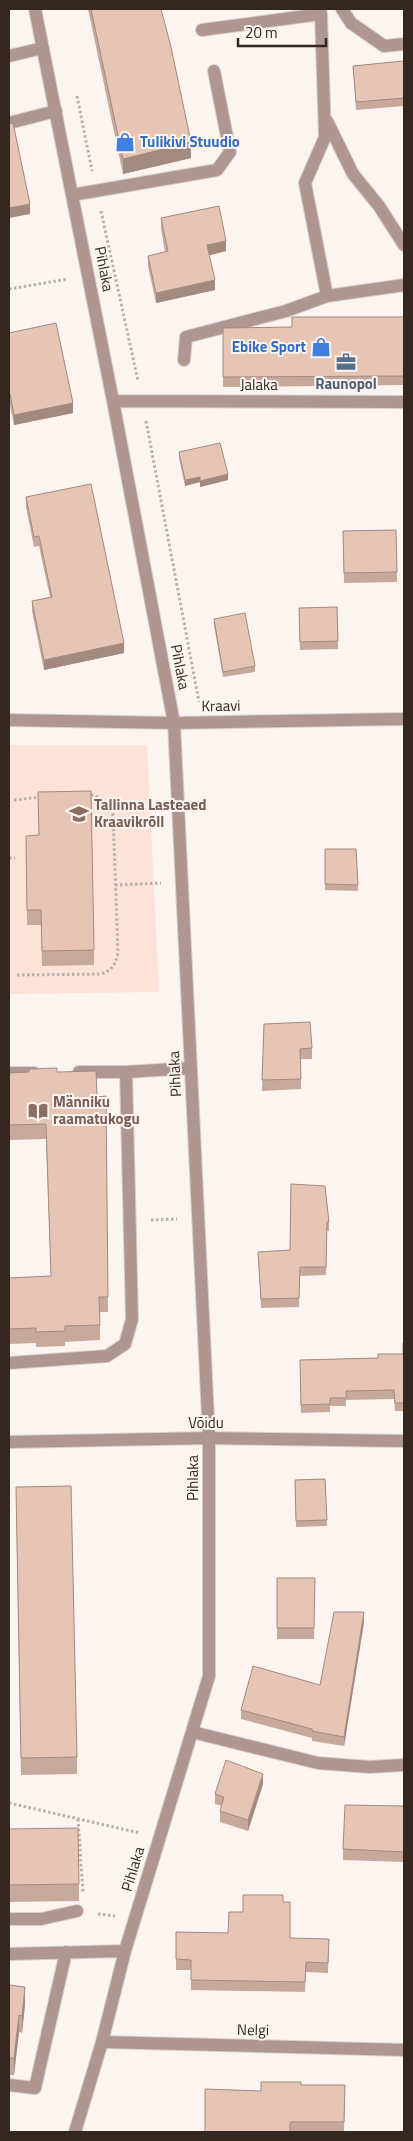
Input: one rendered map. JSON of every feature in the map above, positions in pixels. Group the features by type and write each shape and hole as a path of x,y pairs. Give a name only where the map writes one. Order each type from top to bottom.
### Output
{"street":[{"name":"Pihlaka","path":"35,9 113,401 174,723 209,1438 209,1676 125,1950 102,2042 75,2132"},
{"path":"342,9 351,23 384,46 404,44"},
{"path":"202,30 321,11 325,137 305,182 326,296"},
{"path":"9,56 43,48"},
{"path":"72,195 217,170 230,152 214,71"},
{"path":"9,123 56,110"},
{"path":"324,114 353,174 379,206 404,245"},
{"path":"184,360 186,337 286,311 326,296 404,285"},
{"name":"Jalaka","path":"113,401 404,402"},
{"name":"Kraavi","path":"9,720 203,723 404,719"},
{"path":"67,1072 126,1072 191,1068"},
{"path":"9,1073 48,1072"},
{"path":"9,1363 107,1356 125,1344 132,1319 126,1072"},
{"name":"Võidu","path":"9,1442 209,1438 404,1441"},
{"path":"192,1732 318,1763 369,1767 404,1765"},
{"path":"9,1919 41,1919 77,1911"},
{"path":"9,1954 125,1950"},
{"path":"9,2085 35,2088 66,1952"},
{"name":"Nelgi","path":"102,2042 404,2050"}],"path":[{"path":"76,95 142,401 203,723"},
{"path":"9,289 88,275 114,273"},
{"path":"18,975 101,974 108,972 115,966 118,953 113,815 109,805 100,797 79,794"},
{"path":"14,800 42,797"},
{"path":"9,858 15,858"},
{"path":"115,885 182,883"},
{"path":"130,1221 179,1219"},
{"path":"9,1803 144,1834"},
{"path":"77,1911 84,1899 78,1819"}],"shaded area":[{"name":"Tallinna Lasteaed Kraavikrõll","path":"9,745 147,745 159,992 9,994"}],"building":[{"path":"91,9 161,9 191,142 123,159"},
{"path":"404,61 404,98 356,102 353,66"},
{"path":"13,123 30,204 9,208 9,124"},
{"path":"219,206 226,241 207,245 215,280 156,293 148,256 168,251 161,218"},
{"path":"292,317 404,317 404,376 223,377 223,328 292,327"},
{"path":"56,323 73,403 14,415 9,395 9,333"},
{"path":"220,443 228,474 200,481 200,477 185,480 179,452"},
{"path":"91,484 124,643 44,660 32,601 52,597 39,536 34,537 26,497"},
{"path":"396,530 397,572 344,573 343,531"},
{"path":"337,607 338,641 300,642 299,608"},
{"path":"245,613 255,666 223,672 214,619"},
{"path":"91,791 94,950 42,951 41,910 27,910 26,836 39,835 38,792"},
{"path":"325,849 356,849 358,885 325,884"},
{"path":"310,1022 312,1048 300,1049 301,1079 262,1080 264,1024"},
{"path":"57,1068 57,1072 96,1071 97,1097 106,1096 108,1297 99,1297 100,1325 65,1326 65,1331 36,1332 36,1328 9,1329 9,1278 51,1276 46,1124 9,1125 9,1073 29,1072 29,1069"},
{"path":"291,1184 325,1186 329,1222 327,1222 326,1267 300,1267 299,1298 261,1299 258,1252 290,1250"},
{"path":"403,1343 404,1403 395,1403 394,1390 346,1391 346,1398 330,1398 330,1404 301,1405 300,1360 378,1358 378,1354 403,1354"},
{"path":"325,1479 327,1520 296,1521 295,1480"},
{"path":"71,1486 77,1757 21,1758 16,1487"},
{"path":"277,1578 315,1578 314,1628 277,1628"},
{"path":"334,1612 364,1612 344,1737 312,1731 312,1729 241,1710 253,1666 320,1685"},
{"path":"226,1760 263,1774 248,1820 220,1811 224,1797 215,1794"},
{"path":"345,1805 404,1806 404,1852 343,1849"},
{"path":"78,1828 79,1884 9,1885 9,1829"},
{"path":"243,1895 283,1895 283,1902 290,1902 290,1938 329,1939 328,1963 306,1962 305,1982 191,1980 191,1960 176,1959 176,1932 228,1933 229,1912 243,1912"},
{"path":"9,1985 25,1987 22,2016 19,2015 14,2058 9,2058"},
{"path":"261,2082 301,2082 301,2085 345,2085 344,2122 290,2122 290,2132 205,2132 205,2089 261,2091"}],"place":[{"name":"Tulikivi Stuudio","path":"125,142"},
{"name":"Ebike Sport","path":"321,347"},
{"name":"Raunopol","path":"346,362"},
{"name":"Tallinna Lasteaed Kraavikrõll","path":"79,814"},
{"name":"Männiku raamatukogu","path":"38,1111"}]}
